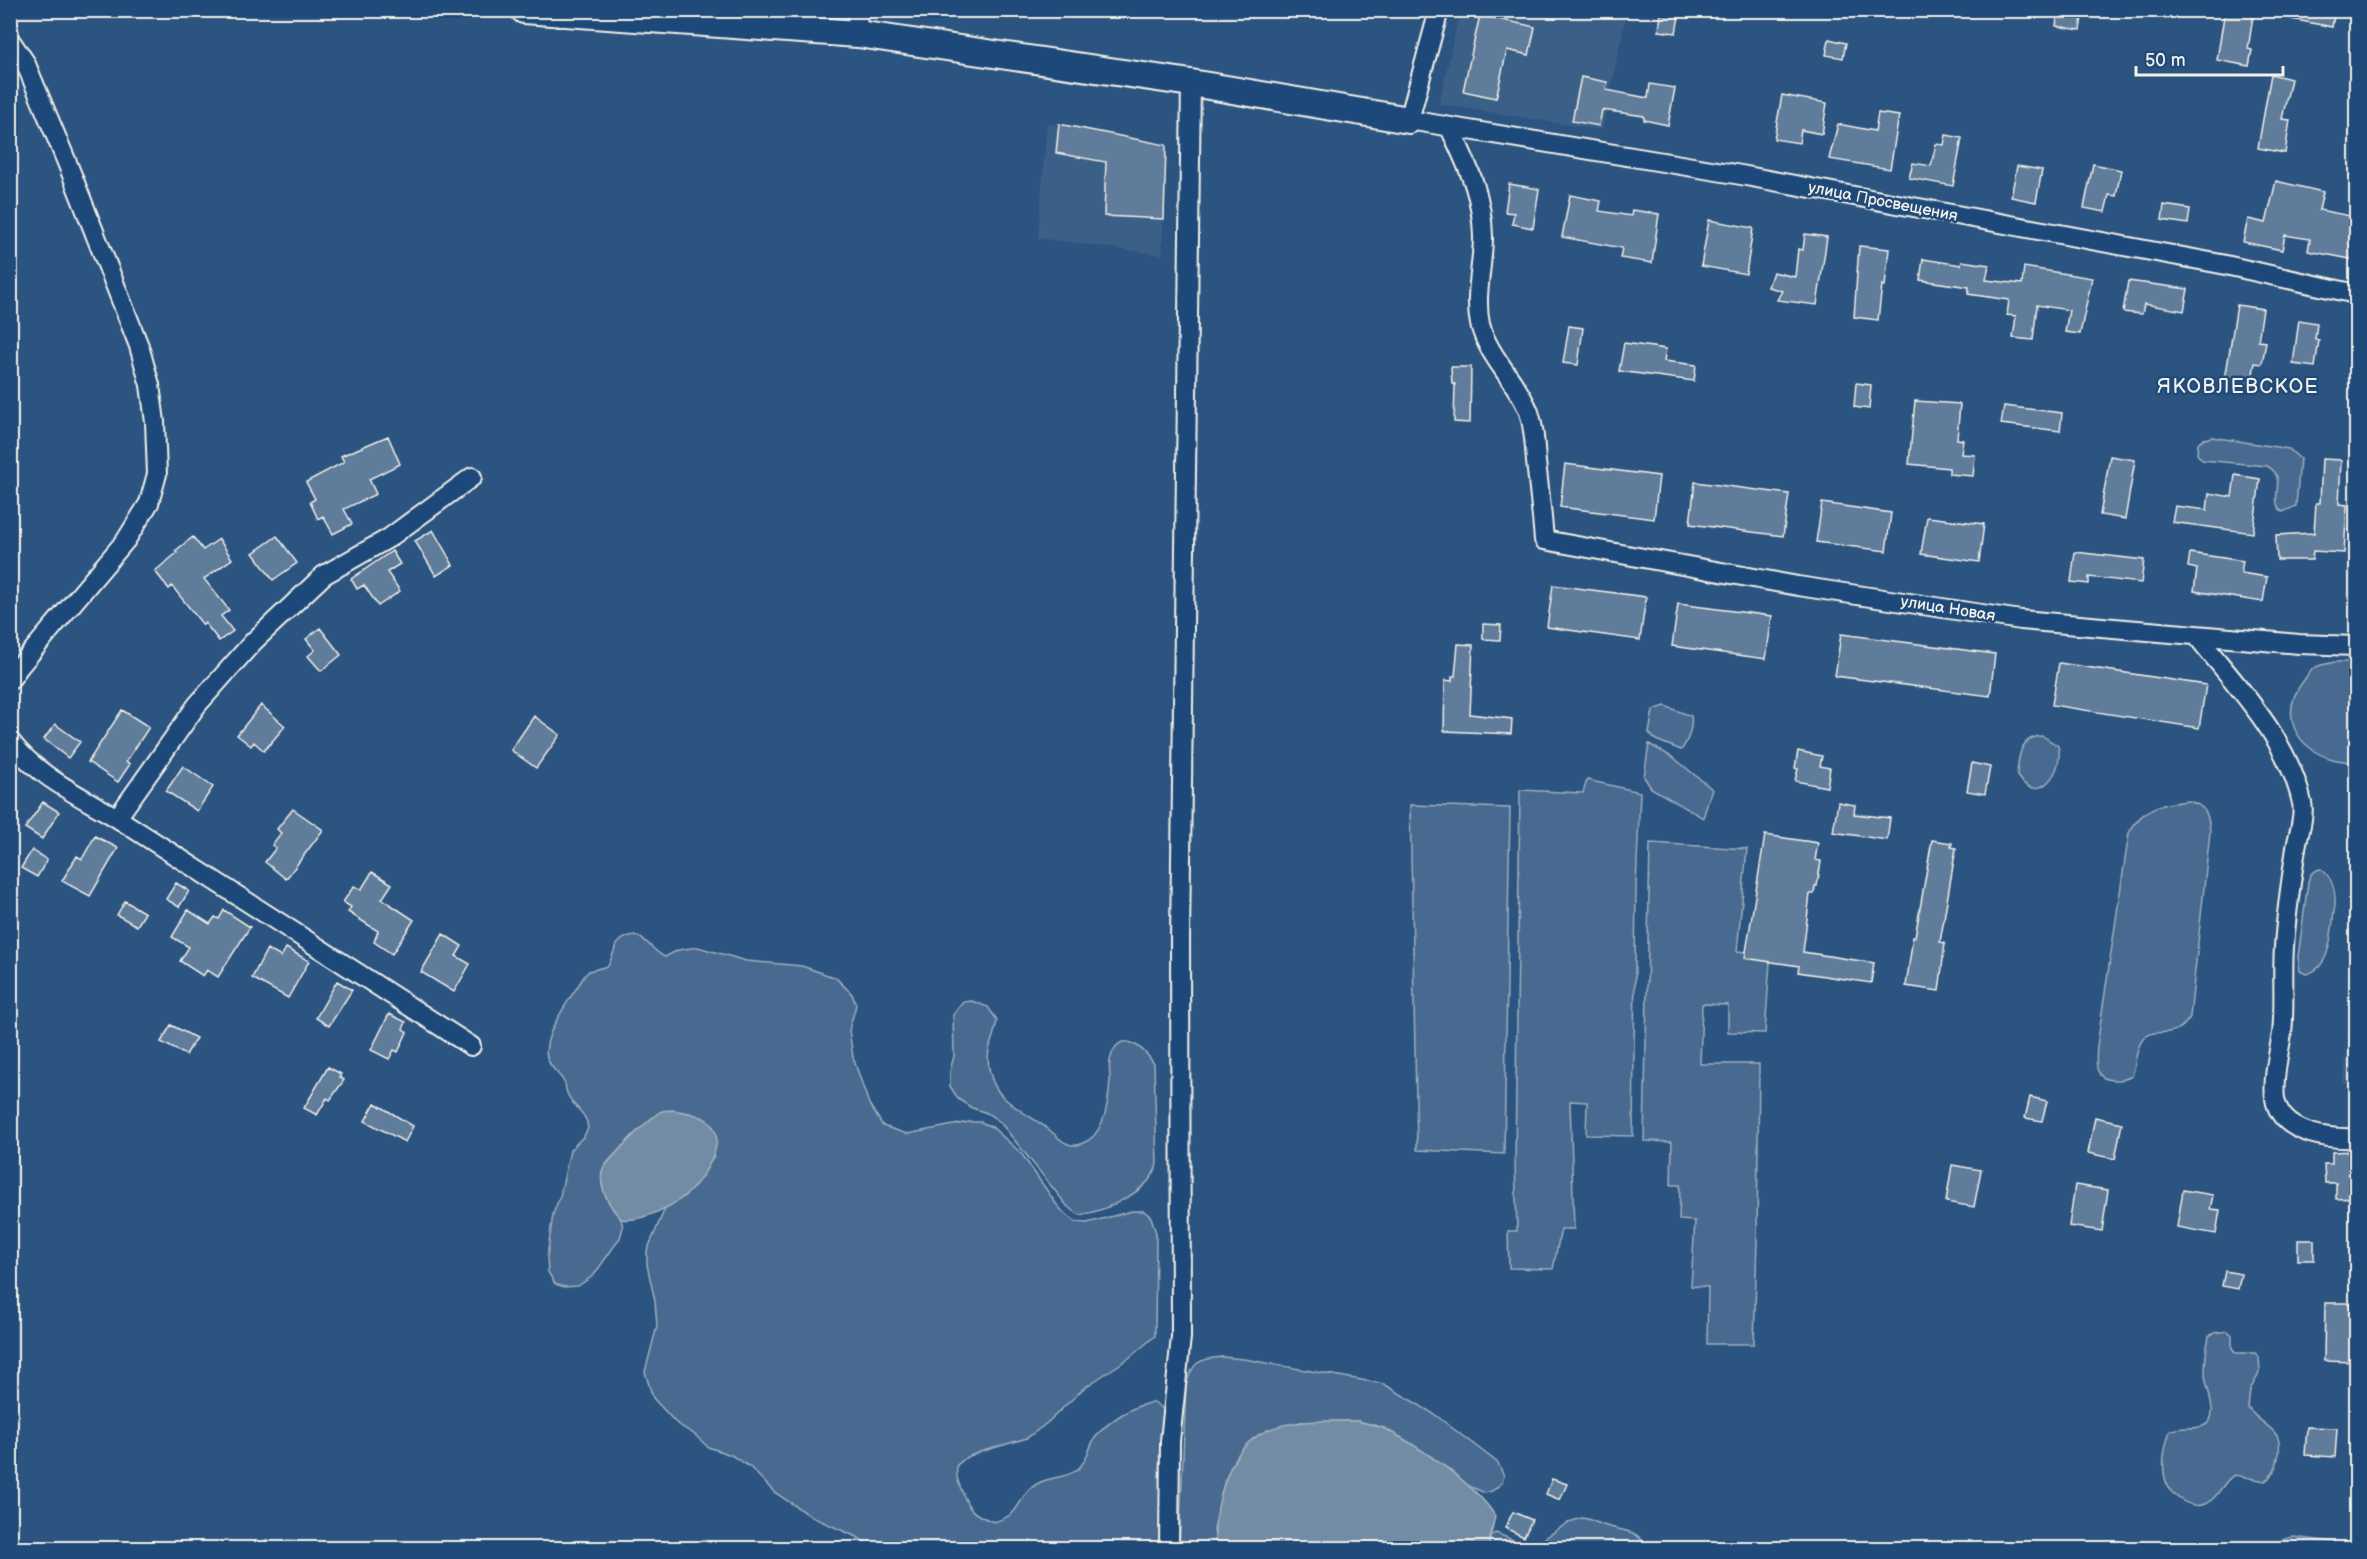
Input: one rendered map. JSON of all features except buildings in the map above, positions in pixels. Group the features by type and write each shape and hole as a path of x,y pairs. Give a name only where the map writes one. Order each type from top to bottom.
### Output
{"street":[{"path":"524,10 858,22 1408,120 1439,10"},
{"path":"10,40 25,63 139,346 150,385 156,422 157,474 149,503 126,540 10,680"},
{"path":"1168,1548 1170,1441 1181,1337 1180,938 1191,82"},
{"name":"улица Просвещения","path":"1408,120 1752,178 2221,264 2356,294"},
{"name":"улица Новая","path":"1450,128 1473,178 1481,203 1483,238 1478,312 1480,325 1485,340 1522,397 1533,427 1544,540 1798,586 2021,620 2298,645 2356,646"},
{"path":"117,818 197,705 261,635 324,575 389,538 472,477"},
{"path":"2197,636 2262,718 2287,757 2303,806 2284,947 2282,1029 2276,1105 2290,1121 2310,1132 2336,1139 2356,1138"},
{"path":"10,741 32,765 471,1046"}],"shaded area":[{"path":"1460,11 1627,11 1602,130 1439,104"},
{"path":"1047,124 1166,145 1162,255 1038,238"},
{"path":"2212,437 2289,449 2300,459 2296,506 2283,512 2278,507 2277,477 2274,471 2267,466 2202,460 2197,454 2198,443"},
{"path":"2335,662 2356,665 2356,763 2331,758 2316,752 2300,737 2292,719 2294,699 2310,672 2318,666"},
{"path":"1665,706 1691,716 1689,734 1681,750 1656,740 1649,733 1653,710"},
{"path":"2043,736 2058,746 2058,766 2048,782 2041,787 2033,788 2025,785 2017,776 2018,762 2025,744 2035,737"},
{"path":"1649,744 1674,758 1712,789 1703,818 1651,788 1644,777"},
{"path":"1587,780 1640,792 1636,887 1633,1136 1586,1135 1587,1102 1570,1101 1574,1229 1561,1229 1553,1269 1509,1268 1508,1231 1517,1231 1515,1162 1520,790 1583,793"},
{"path":"2188,801 2203,808 2209,821 2210,832 2190,1017 2177,1030 2151,1034 2141,1042 2132,1076 2121,1080 2107,1079 2102,1077 2097,1069 2097,1046 2129,833 2140,817 2154,808 2169,803"},
{"path":"1410,805 1510,808 1504,1154 1417,1150"},
{"path":"1650,843 1747,849 1737,951 1759,953 1770,962 1765,1033 1728,1032 1728,1005 1702,1004 1700,1064 1759,1064 1754,1344 1707,1344 1708,1287 1691,1286 1695,1221 1679,1220 1680,1185 1671,1185 1672,1142 1644,1141"},
{"path":"2321,869 2331,880 2335,895 2331,935 2326,956 2321,964 2315,971 2306,974 2300,971 2298,957 2308,882 2312,873"},
{"path":"634,935 643,939 665,957 678,950 698,947 746,961 802,966 836,978 852,994 856,1005 849,1030 853,1057 869,1104 883,1126 907,1134 969,1122 981,1122 992,1127 1021,1153 1057,1205 1075,1222 1087,1223 1132,1211 1144,1211 1151,1217 1156,1233 1155,1336 1129,1358 1084,1388 1047,1423 1027,1438 967,1457 957,1465 957,1472 969,1507 994,1522 1003,1519 1013,1513 1035,1485 1077,1470 1095,1438 1114,1420 1138,1406 1154,1402 1163,1409 1159,1548 872,1548 859,1538 812,1517 774,1492 750,1467 731,1455 708,1447 694,1434 677,1424 653,1398 645,1372 657,1326 655,1301 647,1265 647,1251 666,1206 691,1189 714,1156 650,1120 602,1171 602,1186 621,1219 623,1227 620,1238 594,1275 578,1286 564,1287 555,1284 548,1272 547,1257 553,1214 560,1196 570,1150 584,1136 588,1128 583,1115 571,1101 563,1080 548,1061 546,1048 553,1026 585,975 589,971 608,966 616,946 622,939"},
{"path":"2356,971 2356,1084 2343,1084"},
{"path":"972,1001 988,1007 997,1020 990,1045 988,1064 999,1092 1014,1106 1070,1145 1079,1145 1090,1139 1101,1125 1108,1097 1110,1062 1115,1048 1120,1043 1126,1042 1132,1043 1144,1052 1154,1064 1157,1164 1146,1183 1114,1204 1080,1215 1068,1207 1000,1122 958,1099 950,1086 950,1071 954,1056 953,1015 963,1002"},
{"path":"672,1110 699,1116 714,1127 716,1146 709,1165 692,1189 669,1206 639,1218 621,1219 606,1197 602,1185 602,1172 619,1150 649,1121 662,1111"},
{"path":"2228,1331 2232,1335 2232,1348 2235,1353 2255,1353 2259,1357 2260,1372 2250,1390 2248,1408 2277,1435 2279,1451 2276,1465 2270,1477 2265,1481 2234,1475 2210,1501 2202,1505 2188,1504 2175,1495 2165,1479 2165,1450 2170,1431 2199,1427 2209,1423 2212,1410 2205,1374 2209,1336"},
{"path":"1222,1357 1384,1384 1434,1414 1498,1463 1504,1476 1502,1483 1492,1491 1485,1493 1469,1486 1430,1457 1384,1428 1358,1421 1300,1422 1225,1480 1214,1530 1217,1548 1179,1548 1186,1386 1197,1363"},
{"path":"1311,1421 1358,1421 1382,1428 1413,1445 1461,1479 1475,1492 1495,1516 1488,1548 1217,1548 1215,1528 1217,1514 1230,1468 1242,1450 1256,1437 1272,1428 1290,1424"},
{"path":"1582,1518 1635,1534 1647,1548 1488,1548 1491,1535 1496,1533 1522,1544 1539,1542 1569,1522"},
{"path":"2293,1537 2356,1545 2356,1548 2272,1548 2282,1540"}],"district":[{"name":"ЯКОВЛЕВСКОЕ","path":"2238,387"}]}
